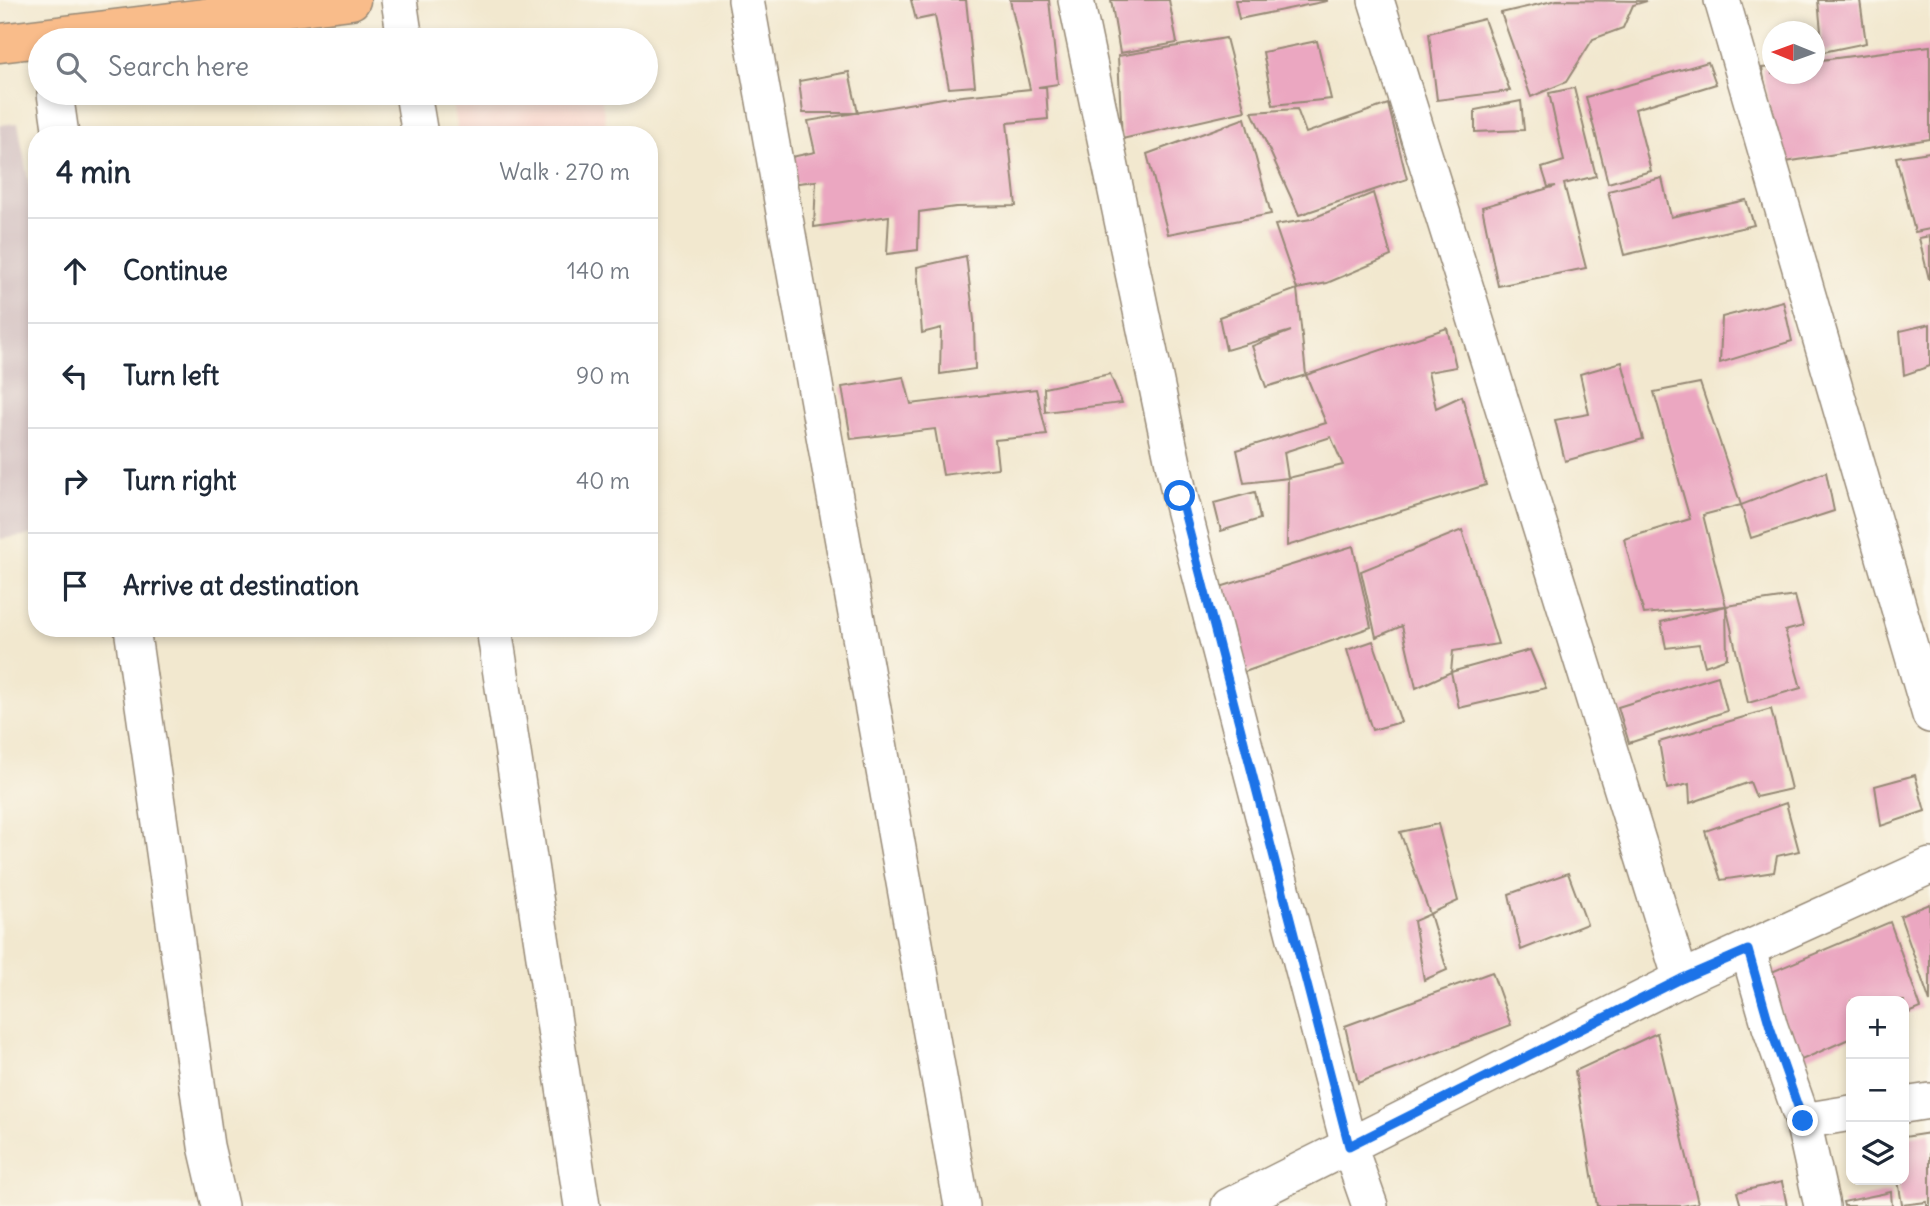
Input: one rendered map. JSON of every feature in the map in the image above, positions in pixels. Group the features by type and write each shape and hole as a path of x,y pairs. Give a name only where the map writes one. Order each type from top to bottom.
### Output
{"highway":[{"path":"133,28 351,0"},
{"path":"0,44 28,41"}],"street":[{"path":"399,0 403,28"},
{"path":"746,0 962,1206"},
{"path":"1076,0 1180,496 1349,1146 1370,1206"},
{"path":"1376,0 1681,979"},
{"path":"1722,0 1930,715"},
{"path":"57,105 60,126"},
{"path":"415,105 418,126"},
{"path":"133,637 206,1146 220,1206"},
{"path":"495,637 582,1206"},
{"path":"1229,1206 1681,979 1930,866"},
{"path":"1748,950 1770,1027 1803,1121 1822,1206"},
{"path":"1909,1104 1930,1101"},
{"path":"1803,1121 1846,1114"}],"shaded area":[{"path":"452,105 602,105 606,126 456,126"},
{"path":"18,123 28,180 28,535 0,539 0,125"}],"building":[{"path":"911,0 966,0 975,86 949,88 935,16 916,20"},
{"path":"1010,0 1049,0 1058,84 1038,87 1046,87 1048,119 1007,123 1016,206 956,207 919,212 918,250 887,254 889,216 814,227 816,181 791,184 787,158 815,152 808,121 943,98 1030,89"},
{"path":"1111,0 1169,0 1177,43 1120,53"},
{"path":"1235,0 1327,0 1327,1 1239,19"},
{"path":"1557,0 1647,1 1633,5 1623,28 1593,39 1566,82 1531,97 1501,13"},
{"path":"1818,0 1860,0 1866,43 1825,52 1825,21 1820,21"},
{"path":"1484,19 1510,91 1437,100 1429,33"},
{"path":"1226,38 1245,111 1122,139 1118,56"},
{"path":"1317,41 1331,99 1273,105 1263,52"},
{"path":"1930,46 1930,139 1779,163 1765,84 1825,84 1825,60"},
{"path":"1708,62 1716,84 1635,109 1651,171 1608,183 1586,97"},
{"path":"849,72 858,113 803,113 799,81"},
{"path":"1574,88 1596,176 1564,184 1586,268 1498,286 1482,207 1556,186 1548,187 1542,168 1564,161 1549,93"},
{"path":"1521,101 1524,130 1475,132 1475,110"},
{"path":"1388,104 1407,179 1299,215 1252,112 1297,109 1306,133"},
{"path":"1245,118 1271,214 1168,234 1147,154"},
{"path":"1930,152 1930,229 1915,232 1896,157"},
{"path":"1662,178 1671,217 1746,200 1754,225 1624,255 1608,191"},
{"path":"1373,193 1391,256 1327,283 1297,289 1275,225 1311,219"},
{"path":"1930,236 1930,279 1929,279 1919,238"},
{"path":"966,256 974,320 975,369 940,374 941,328 922,333 917,267"},
{"path":"1297,289 1306,375 1266,387 1252,346 1291,331 1226,350 1219,317"},
{"path":"1783,301 1792,341 1720,363 1722,317"},
{"path":"1930,324 1930,366 1904,375 1900,331"},
{"path":"1447,328 1456,367 1428,372 1436,408 1462,396 1486,485 1287,546 1288,478 1244,483 1237,450 1326,423 1306,375","holes":["1331,437 1343,465 1288,478 1284,452"]},
{"path":"1622,362 1643,439 1565,461 1555,420 1589,414 1580,374"},
{"path":"1110,374 1122,403 1045,412 1044,388"},
{"path":"904,377 911,404 1036,389 1047,435 995,440 998,468 943,475 935,429 851,439 842,387"},
{"path":"1700,383 1741,505 1703,515 1726,606 1644,614 1624,539 1690,519 1654,392"},
{"path":"1826,472 1834,511 1751,538 1741,505"},
{"path":"1255,492 1260,519 1221,531 1214,503"},
{"path":"1462,530 1498,644 1453,651 1451,672 1416,688 1402,626 1376,637 1361,571"},
{"path":"1353,546 1371,627 1239,674 1217,588"},
{"path":"1795,596 1803,626 1785,631 1801,688 1748,703 1726,606"},
{"path":"1726,606 1727,658 1705,666 1699,644 1666,648 1661,622"},
{"path":"1373,641 1401,722 1372,730 1347,650"},
{"path":"1530,650 1546,688 1459,708 1451,672"},
{"path":"1718,676 1727,711 1629,743 1618,707"},
{"path":"1771,709 1791,789 1756,797 1750,782 1690,803 1689,784 1667,789 1659,742"},
{"path":"1915,775 1925,811 1881,826 1875,786"},
{"path":"1786,803 1799,851 1777,856 1774,872 1721,880 1705,831"},
{"path":"1438,824 1458,901 1430,914 1400,832"},
{"path":"1568,873 1587,924 1521,950 1509,894"},
{"path":"1930,904 1930,1002 1900,916"},
{"path":"1430,914 1447,970 1424,980 1414,921"},
{"path":"1890,922 1921,1008 1909,1013 1909,996 1846,996 1846,1040 1797,1062 1767,974"},
{"path":"1492,972 1511,1025 1358,1083 1345,1026"},
{"path":"1657,1033 1698,1203 1682,1206 1597,1206 1575,1071"},
{"path":"1930,1133 1930,1206 1927,1206 1927,1202 1902,1205 1899,1185 1909,1185 1909,1136"},
{"path":"1782,1182 1787,1206 1741,1206 1737,1192"},
{"path":"1891,1192 1892,1206 1844,1206 1843,1202"}],"route":[{"path":"1180,496 1349,1146 1681,979 1748,950 1770,1027 1803,1121"}]}
